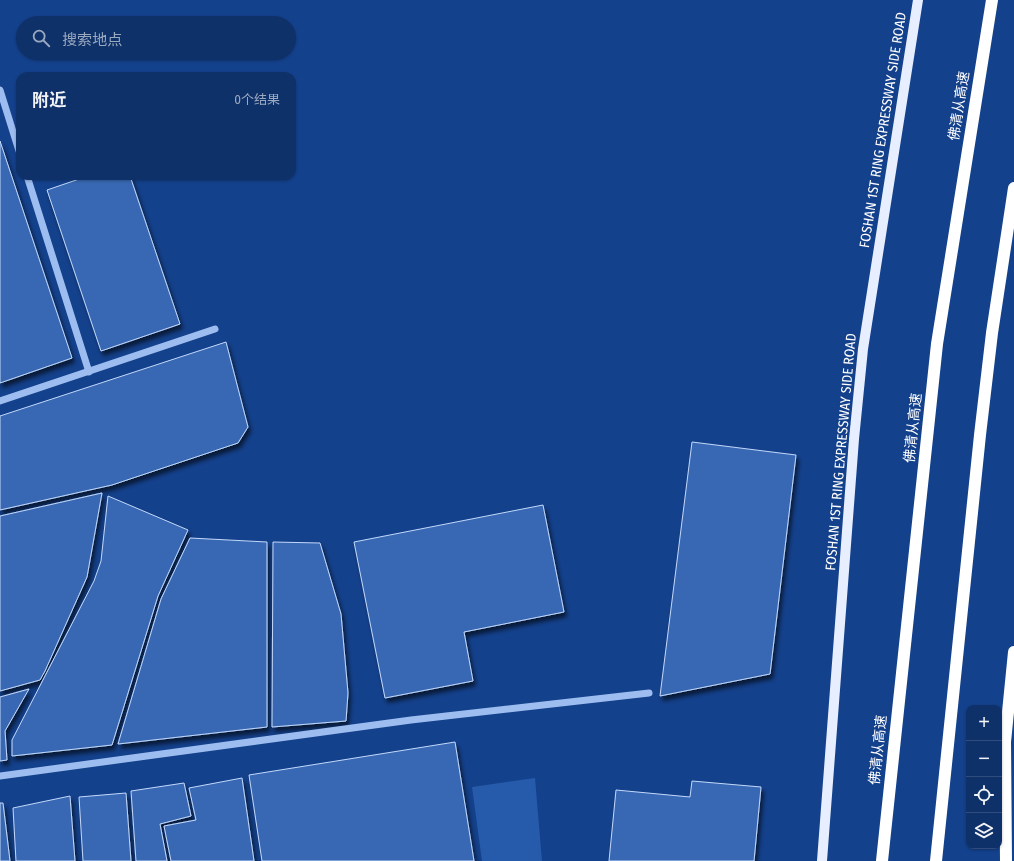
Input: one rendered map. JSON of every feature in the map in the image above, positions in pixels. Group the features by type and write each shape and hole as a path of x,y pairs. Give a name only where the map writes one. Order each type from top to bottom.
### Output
{"highway":[{"name":"佛清从高速","path":"882,861 936,352 992,0"},
{"path":"936,861 992,333 1014,188"},
{"path":"1006,861 1005,742 1014,652"},
{"path":"1011,861 1014,844"}],"main road":[{"name":"FOSHAN 1ST RING EXPRESSWAY SIDE ROAD","path":"822,861 854,438 862,356 918,0"}],"street":[{"path":"0,90 16,141"},
{"path":"28,180 89,372"},
{"path":"0,401 216,329"},
{"path":"0,776 412,720 649,693"}],"shaded area":[{"path":"535,778 542,861 482,861 472,787"}],"building":[{"path":"0,141 72,358 0,383"},
{"path":"76,180 131,180 180,324 101,351 47,190"},
{"path":"226,342 248,427 238,443 112,485 0,510 0,416"},
{"path":"692,442 796,455 770,674 660,696"},
{"path":"102,493 87,577 45,671 40,680 0,691 0,516"},
{"path":"108,496 188,530 158,596 112,745 12,756 12,740 94,581 101,561"},
{"path":"543,505 564,612 464,632 473,681 385,698 354,542"},
{"path":"190,538 267,542 267,727 118,744 161,599"},
{"path":"273,542 320,543 341,614 348,693 346,721 272,727"},
{"path":"29,689 5,731 7,760 0,761 0,697"},
{"path":"455,742 474,861 262,861 249,775"},
{"path":"242,778 254,861 171,861 164,826 196,820 189,788"},
{"path":"692,781 761,787 754,861 609,861 616,790 690,797"},
{"path":"184,783 191,816 160,824 167,861 136,861 131,791"},
{"path":"126,793 131,861 83,861 79,797"},
{"path":"70,796 75,861 16,861 13,808"},
{"path":"0,803 3,803 10,861 0,861"}]}
